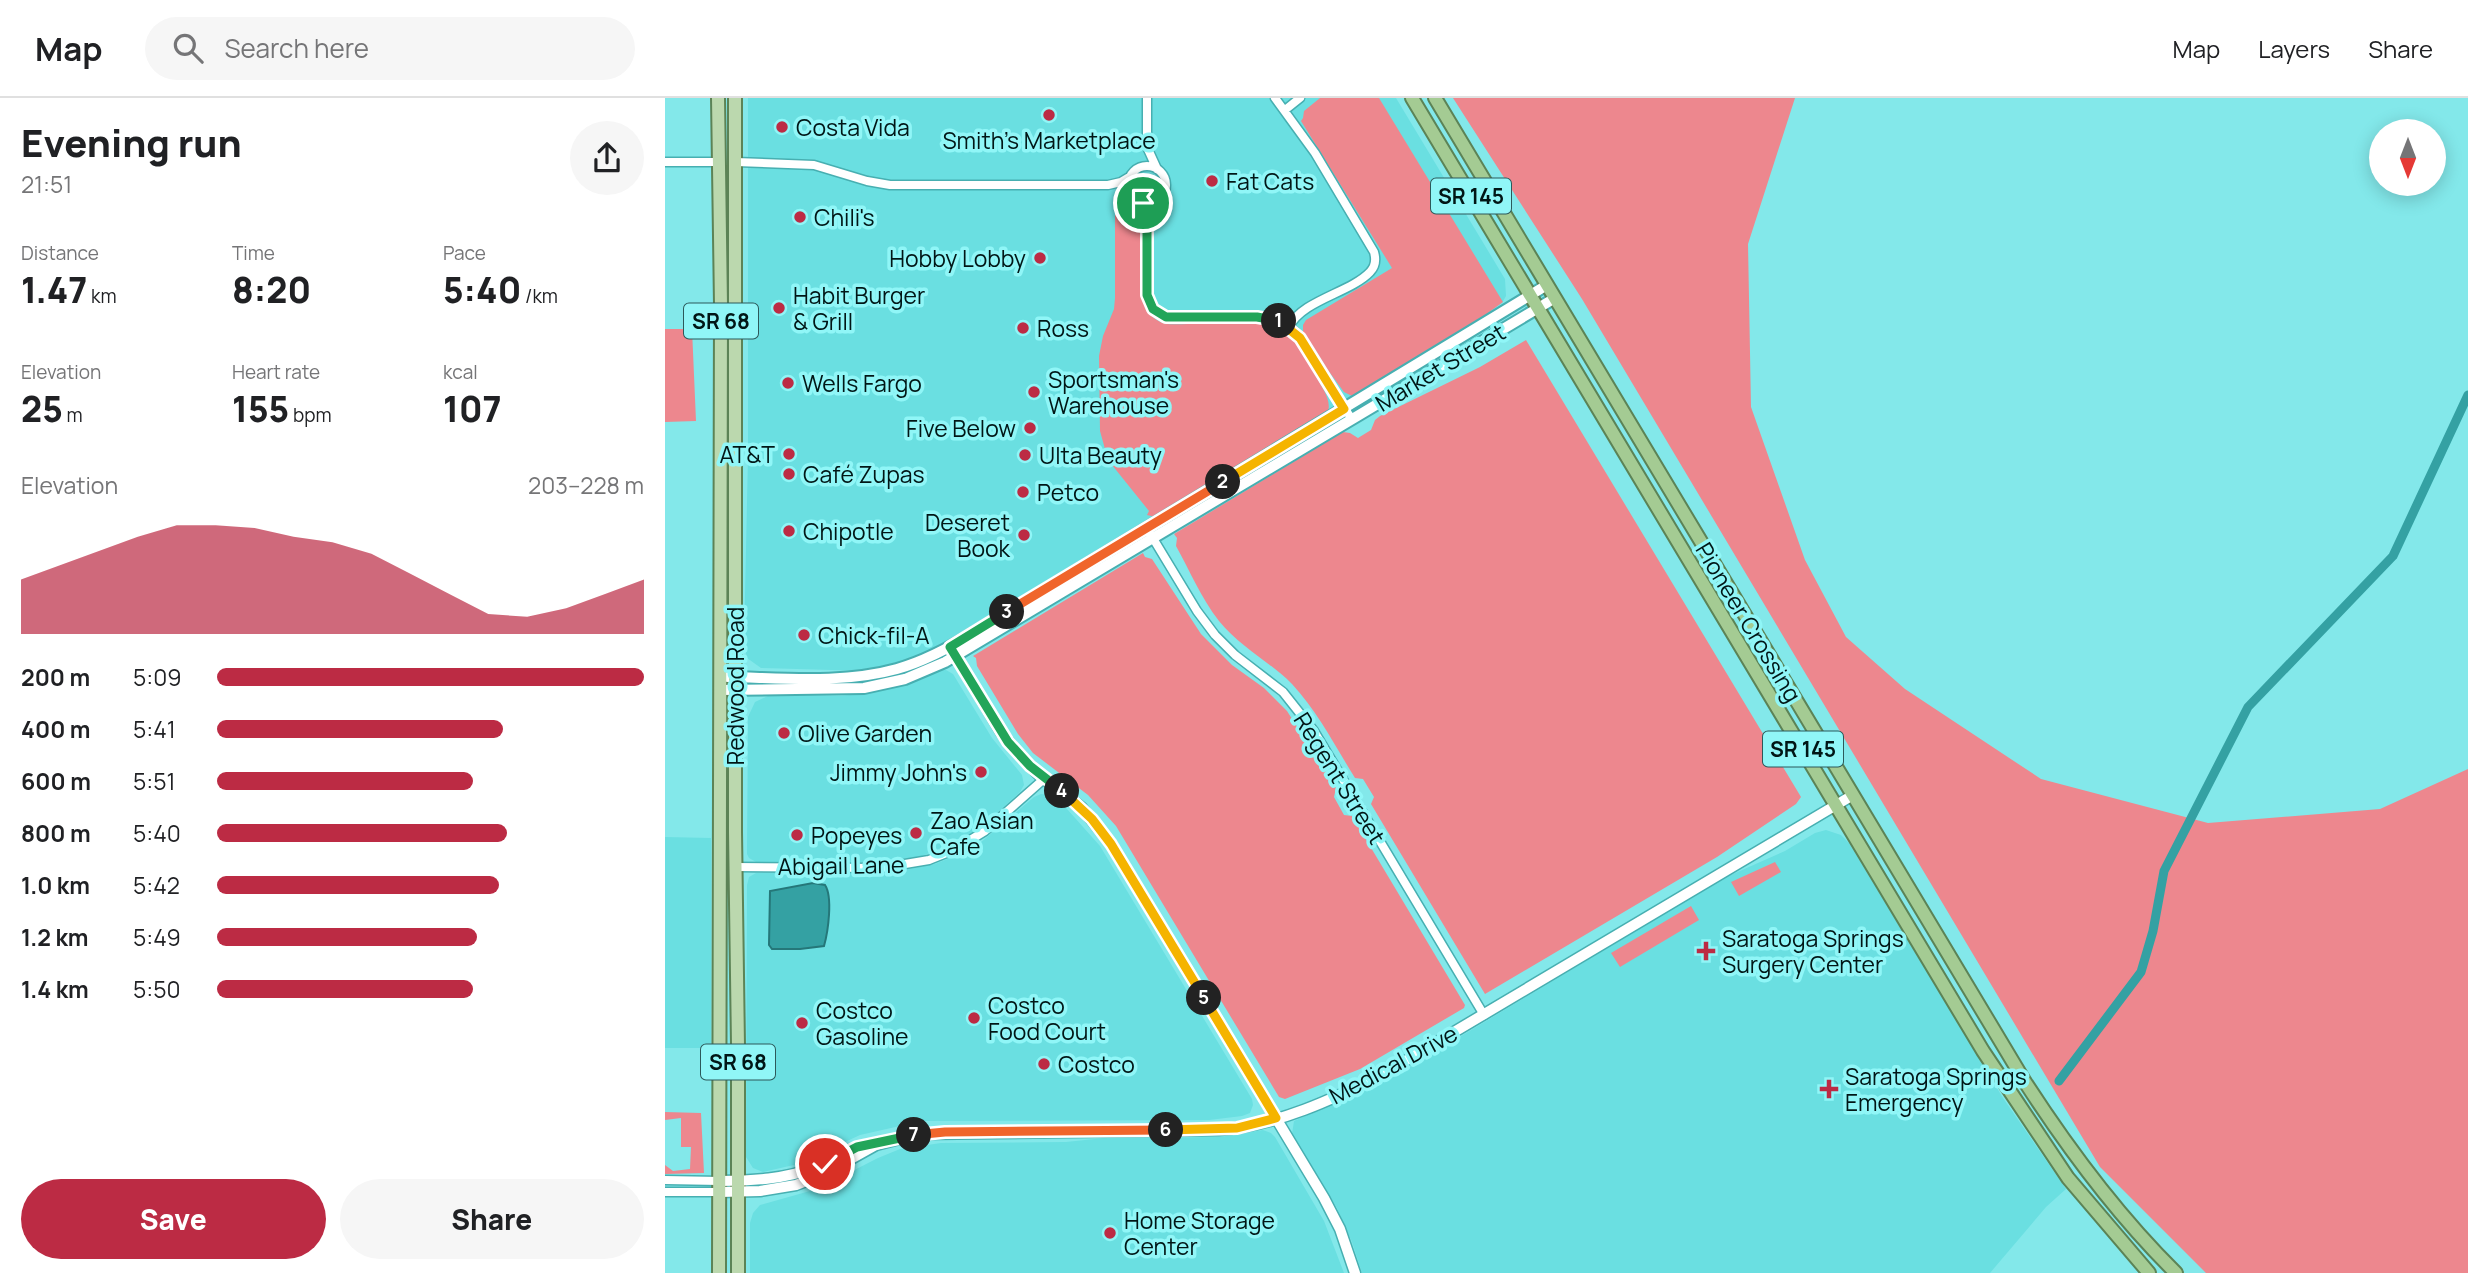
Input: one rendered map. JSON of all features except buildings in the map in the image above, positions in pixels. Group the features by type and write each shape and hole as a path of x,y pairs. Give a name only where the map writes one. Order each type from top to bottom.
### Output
{"highway":[{"name":"Pioneer Crossing","path":"1412,98 1983,1051 2027,1119 2089,1205 2149,1273"},
{"name":"Pioneer Crossing","path":"1434,98 2045,1113 2115,1206 2176,1273"}],"main road":[{"name":"Redwood Road","path":"718,98 719,1273"},
{"name":"Redwood Road","path":"735,98 735,867 739,1273"},
{"name":"Market Street","path":"953,652 1145,529 1547,285"},
{"name":"Market Street","path":"720,683 864,688 905,679 1154,538 1555,298"}],"street":[{"path":"1147,98 1147,142 1150,157 1166,184 1147,225 1147,295 1150,304 1157,312 1171,318 1263,317 1289,327 1300,338 1352,419"},
{"path":"1275,98 1315,153 1374,251 1375,259 1369,273 1298,315 1289,327"},
{"path":"1285,110 1300,98"},
{"path":"1147,142 1143,158 1129,186 1147,225"},
{"path":"665,163 719,162"},
{"path":"736,162 814,165 890,186 1108,185 1122,188 1146,203 1158,200"},
{"path":"1108,185 1121,182 1145,166 1157,169"},
{"name":"Regent Street","path":"1145,529 1154,538 1197,611 1215,635 1235,655 1283,692 1314,731 1484,1015"},
{"path":"953,652 1005,737 1022,759 1082,808 1111,844 1333,1214 1355,1273"},
{"name":"Abigail Lane","path":"735,867 890,867 929,860 964,845 985,831 1045,778"},
{"name":"Medical Drive","path":"720,1186 739,1186 801,1172 825,1164 857,1147 932,1133 1219,1130 1246,1127 1276,1118 1378,1077 1853,795"},
{"path":"665,1180 720,1186"},
{"path":"665,1192 720,1186"}],"shaded area":[{"path":"748,98 1396,98 1505,279 1506,296 1502,303 1448,341 960,635 924,654 867,671 761,668 747,658 744,642 748,457"},
{"path":"1320,98 1379,98 1503,302 1456,336 1354,397 1344,392 1319,358 1303,332 1303,325 1306,320 1392,268 1301,121 1304,111"},
{"path":"1453,98 1795,98 1748,244 1751,407 1805,560 1846,637 1905,689 2041,779 2208,823 2380,809 2468,769 2468,1273 2206,1273 2100,1167 1582,299"},
{"path":"1115,194 1129,198 1137,212 1142,228 1144,297 1149,311 1157,320 1172,324 1247,322 1279,329 1292,338 1304,352 1325,392 1329,407 1328,412 1155,517 1147,515 1149,511 1108,460 1100,431 1099,356 1115,298"},
{"path":"665,329 692,329 696,421 665,422"},
{"path":"1526,340 1801,797 1796,804 1717,857 1485,994 1371,804 1374,797 1363,779 1355,778 1318,718 1292,684 1236,639 1219,621 1201,594 1176,546 1177,538 1174,534 1343,432 1358,438 1371,430 1380,416 1480,367"},
{"path":"1143,553 1145,557 1152,559 1201,634 1232,665 1264,688 1287,711 1336,788 1334,797 1344,815 1352,816 1465,1005 1360,1069 1285,1099 1279,1097 1116,826 1088,795 1033,753 1018,734 973,656"},
{"path":"940,670 953,674 992,738 1022,775 1024,785 1020,792 967,837 922,856 882,862 756,862 749,858 748,717 755,702 770,695 842,696 879,691 907,684"},
{"path":"1041,794 1048,795 1067,809 1100,846 1252,1099 1250,1113 1209,1120 922,1121 860,1135 798,1164 763,1172 753,1168 746,1157 749,877 756,873 890,873 935,864 980,843"},
{"path":"1826,830 1841,835 1849,843 2003,1098 2066,1189 2046,1207 1990,1273 1362,1273 1337,1208 1292,1134 1294,1121 1393,1077 1724,878"},
{"path":"665,837 711,838 711,1048 665,1048"},
{"path":"1775,862 1781,872 1739,896 1731,882"},
{"path":"813,883 825,885 829,898 824,946 772,949 769,945 770,891"},
{"path":"1691,906 1699,920 1620,967 1611,953"},
{"path":"665,1112 701,1113 704,1173 665,1174 665,1165 673,1171 690,1169 691,1147 681,1147 681,1118 665,1120"},
{"path":"1263,1130 1275,1137 1324,1221 1344,1273 750,1273 750,1223 753,1213 760,1205 817,1189 900,1149 941,1143 1220,1137"}],"waterway":[{"path":"2059,1081 2141,972 2153,931 2164,871 2248,707 2393,556 2468,395"}],"place":[{"name":"Smith's Marketplace","path":"1049,115"},
{"name":"Costa Vida","path":"782,127"},
{"name":"Fat Cats","path":"1212,181"},
{"name":"Chili's","path":"800,217"},
{"name":"Hobby Lobby","path":"1040,258"},
{"name":"Habit Burger & Grill","path":"779,308"},
{"name":"Ross","path":"1023,328"},
{"name":"Wells Fargo","path":"788,383"},
{"name":"Sportsman's Warehouse","path":"1034,392"},
{"name":"Five Below","path":"1030,428"},
{"name":"AT&T","path":"789,454"},
{"name":"Ulta Beauty","path":"1025,455"},
{"name":"Café Zupas","path":"789,474"},
{"name":"Petco","path":"1023,492"},
{"name":"Chipotle","path":"789,531"},
{"name":"Deseret Book","path":"1024,535"},
{"name":"Chick-fil-A","path":"804,635"},
{"name":"Olive Garden","path":"784,733"},
{"name":"Jimmy John's","path":"981,772"},
{"name":"Zao Asian Cafe","path":"916,833"},
{"name":"Popeyes","path":"797,835"},
{"name":"Saratoga Springs Surgery Center","path":"1706,951"},
{"name":"Costco Food Court","path":"974,1018"},
{"name":"Costco Gasoline","path":"802,1023"},
{"name":"Costco","path":"1044,1064"},
{"name":"Saratoga Springs Emergency","path":"1829,1089"},
{"name":"Home Storage Center","path":"1110,1233"}],"route":[{"path":"825,1164 857,1147 919,1134 1219,1130 1256,1125 1276,1118 1111,844 1082,808 1022,759 1001,732 950,647 1344,409 1300,338 1283,323 1257,317 1171,318 1153,309 1147,295 1147,225 1135,199 1143,203"}]}
